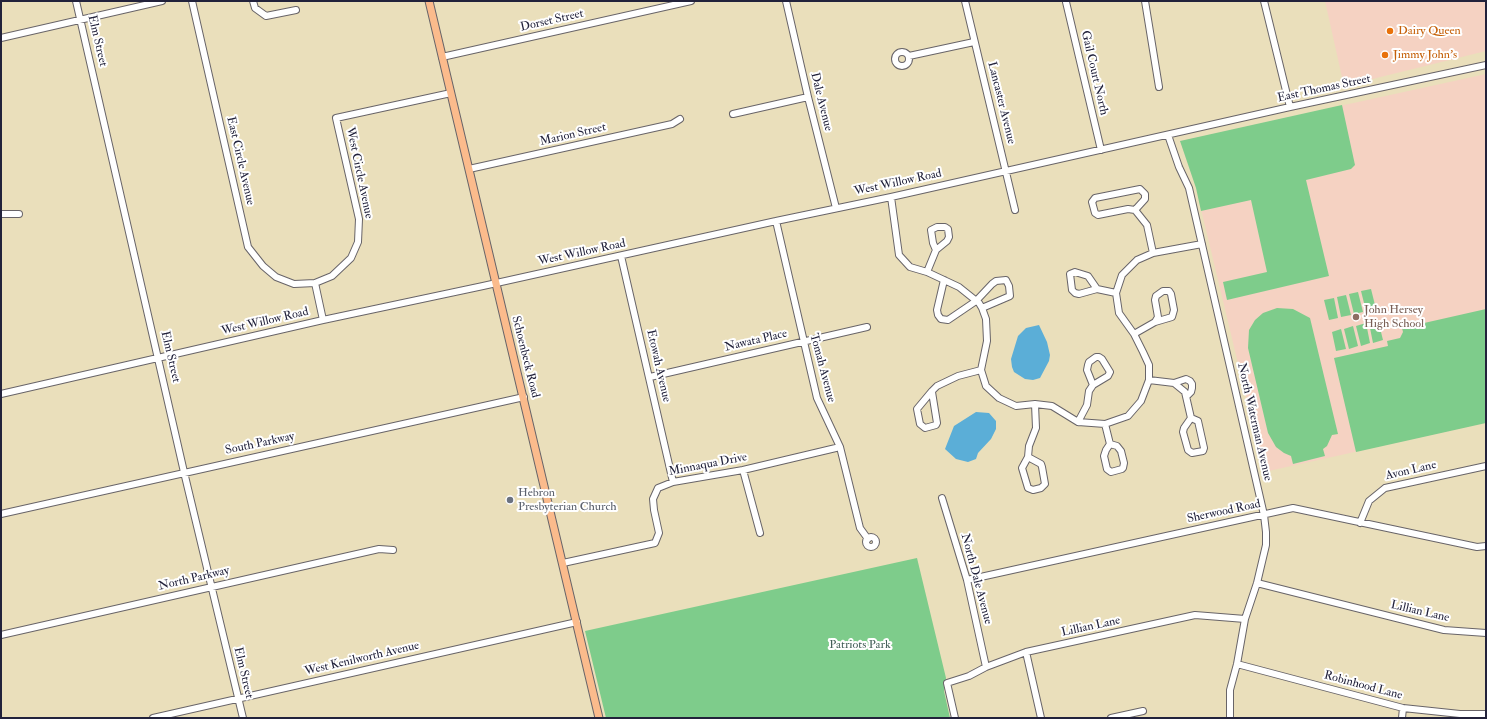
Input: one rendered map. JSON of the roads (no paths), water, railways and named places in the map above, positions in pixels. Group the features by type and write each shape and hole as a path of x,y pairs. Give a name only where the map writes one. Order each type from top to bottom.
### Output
{"main road":[{"name":"Schoenbeck Road","path":"429,1 599,718"}],"street":[{"name":"Elm Street","path":"76,1 184,472 243,718"},
{"path":"1,38 162,1"},
{"name":"East Circle Avenue","path":"192,1 248,247 263,266 276,277 294,284 315,283"},
{"path":"253,1 255,8 266,16 296,10"},
{"name":"Dorset Street","path":"442,57 691,1"},
{"name":"Dale Avenue","path":"786,1 836,208"},
{"name":"Lancaster Avenue","path":"965,1 1015,210"},
{"path":"1146,1 1159,87"},
{"path":"1264,1 1290,107"},
{"name":"Gail Court North","path":"1066,2 1100,150"},
{"path":"909,56 974,42"},
{"name":"East Thomas Street","path":"1168,135 1290,107 1486,66"},
{"name":"West Circle Avenue","path":"315,283 332,276 337,272 351,258 358,242 359,219 336,118 451,93"},
{"path":"733,114 808,97"},
{"name":"Marion Street","path":"469,169 672,124 680,119"},
{"name":"West Willow Road","path":"1,394 323,320 891,197 1006,170 1168,135"},
{"name":"North Waterman Avenue","path":"1168,135 1189,188 1264,515 1266,545 1257,583 1245,619 1237,664 1230,690 1230,718"},
{"path":"1140,189 1145,194 1145,199 1135,210 1098,215 1095,213 1092,202 1095,198 1140,189"},
{"path":"891,197 899,255 910,266 959,287 982,308 986,319 988,341 981,370 986,386 999,398 1016,406 1035,404 1052,406 1078,422 1105,424 1128,416 1141,401 1149,380 1149,365 1134,334 1119,313 1116,293 1122,275 1137,260 1153,253 1202,244"},
{"path":"1135,210 1147,225 1153,253"},
{"path":"1,214 19,214"},
{"name":"Tomah Avenue","path":"776,221 817,398 840,447 860,528 868,539"},
{"path":"927,272 936,250"},
{"name":"Etowah Avenue","path":"621,256 673,482"},
{"path":"1097,289 1088,276 1075,272 1070,274 1072,290 1075,294 1097,289 1116,293"},
{"path":"944,280 936,310 941,319 948,320 976,301 986,289 996,281 1006,280 1008,283 1010,296 982,308"},
{"path":"315,283 323,320"},
{"path":"1134,334 1155,322 1172,317 1174,310 1169,291 1163,291 1156,296 1155,300 1158,317 1155,322"},
{"name":"Nawata Place","path":"650,377 867,327"},
{"path":"1078,422 1087,405 1089,390 1093,385 1108,376 1110,372 1105,363 1099,357 1089,362 1088,365 1087,370 1093,385"},
{"path":"932,392 937,423 936,425 925,428 920,424 917,409 937,386 958,376 981,370"},
{"path":"1149,380 1174,383 1186,379 1192,384 1191,392 1187,396"},
{"path":"1174,383 1185,392 1187,396 1192,418 1183,432 1188,450 1192,453 1203,451 1204,448 1198,421 1192,418"},
{"name":"South Parkway","path":"1,514 184,472 524,398"},
{"path":"1028,457 1041,464 1045,484 1041,488 1030,489 1026,485 1022,468 1028,457 1029,446 1036,428 1035,404"},
{"path":"1105,424 1110,444 1104,456 1107,469 1111,472 1122,469 1124,463 1122,451 1117,446 1110,444"},
{"name":"Minnaqua Drive","path":"563,564 655,543 659,532 653,500 658,488 673,482 743,470 840,447"},
{"name":"Avon Lane","path":"1360,523 1369,501 1385,488 1486,466"},
{"path":"743,470 760,533"},
{"name":"North Dale Avenue","path":"942,498 967,580 986,667"},
{"name":"Sherwood Road","path":"967,580 1293,508 1477,547 1486,546"},
{"name":"North Parkway","path":"1,635 379,549 393,550"},
{"name":"Lillian Lane","path":"1257,583 1444,630 1486,633"},
{"name":"Lillian Lane","path":"955,718 947,683 969,676 986,667 1026,652 1195,615 1245,619"},
{"name":"West Kenilworth Avenue","path":"153,718 577,622"},
{"path":"1026,652 1041,718"},
{"name":"Robinhood Lane","path":"1237,664 1404,708 1460,714 1486,714"},
{"path":"1402,718 1404,708"},
{"path":"1111,718 1143,711"}],"water":[{"path":"1039,325 1047,342 1050,355 1049,361 1040,378 1033,380 1025,379 1014,372 1011,359 1018,336 1026,328"},
{"path":"976,412 989,413 996,421 996,429 991,439 978,453 976,459 968,462 956,459 945,449 954,426"}],"place":[{"name":"Dairy Queen","path":"1390,31"},
{"name":"Jimmy John's","path":"1385,55"},
{"name":"John Hersey High School","path":"1356,317"},
{"name":"Hebron Presbyterian Church","path":"510,500"}],"park label":[{"name":"Patriots Park","path":"860,645"}]}
